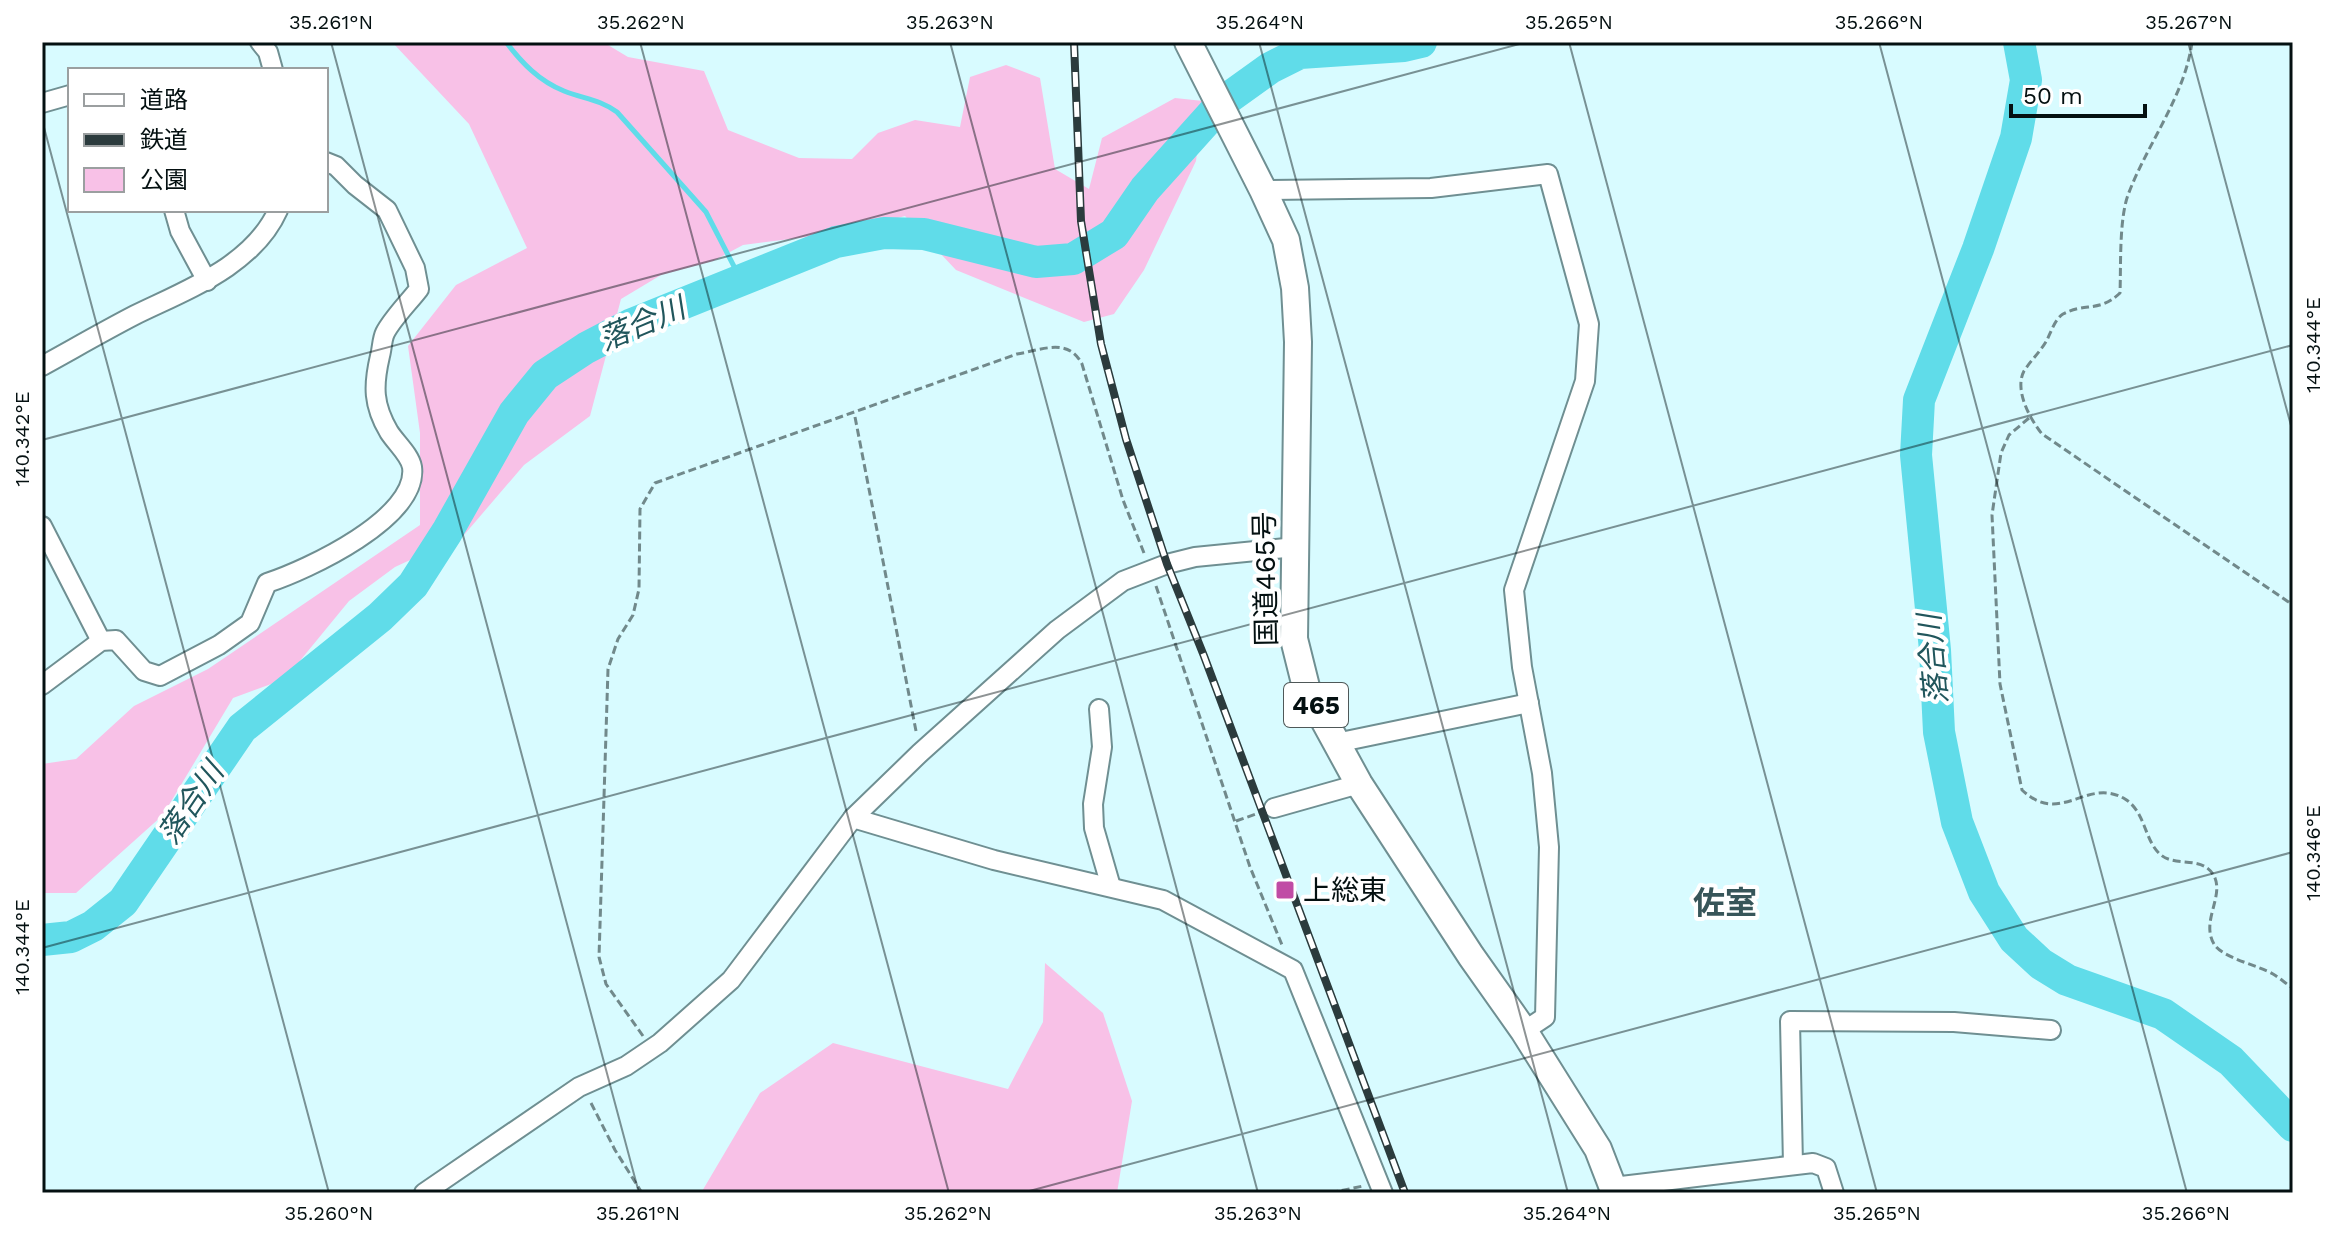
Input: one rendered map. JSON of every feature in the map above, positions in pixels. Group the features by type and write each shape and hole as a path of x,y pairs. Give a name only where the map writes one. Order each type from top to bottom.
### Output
{"highway":[{"name":"国道465号","path":"1188,42 1286,240 1295,288 1298,342 1294,639 1306,687 1359,784 1471,956 1524,1031 1598,1149 1614,1190"}],"street":[{"path":"260,42 268,52 272,68"},
{"path":"42,103 68,96"},
{"path":"42,685 101,641 116,640 144,671 160,676 219,645 250,623 267,583 294,574 349,544 385,518 412,485 412,465 389,433 378,409 374,381 385,332 419,289 415,268 387,210 336,166 328,163"},
{"path":"1263,190 1431,188 1548,174 1589,324 1585,381 1514,590 1522,667 1542,773 1549,863 1545,1017 1524,1031"},
{"path":"175,212 180,231 207,281"},
{"path":"42,366 133,316 207,281 239,259 277,212"},
{"path":"42,526 101,641"},
{"path":"424,1193 579,1087 626,1066 652,1048 731,980 853,818 1057,630 1123,581 1195,557 1296,547"},
{"path":"1336,743 1529,703"},
{"path":"1099,709 1102,747 1093,804 1094,828 1111,887"},
{"path":"1274,808 1359,784"},
{"path":"853,818 994,860 1163,900 1293,970 1381,1188"},
{"path":"1793,1165 1790,1021 1954,1022 2051,1030"},
{"path":"1614,1190 1813,1163 1826,1168 1834,1193"}],"path":[{"path":"2192,42 2190,59 2175,96 2127,198 2120,293 2109,304 2075,309 2059,316 2045,344 2022,374 2023,396 2029,418 2042,434 2293,605"},
{"path":"652,1048 606,984 599,957 608,669 618,639 633,615 639,589 640,509 655,483 1017,354 1062,346 1076,353 1082,364 1123,500 1151,571 1250,867 1293,970"},
{"path":"855,417 920,753"},
{"path":"2029,418 2009,435 2001,453 1992,515 2000,684 2022,790 2044,805 2061,804 2097,793 2124,798 2136,807 2160,855 2197,862 2214,875 2217,886 2209,929 2214,945 2272,973 2293,988"},
{"path":"1235,822 1245,821 1274,808"},
{"path":"579,1087 585,1092 642,1193"},
{"path":"1330,1193 1381,1188"}],"green space":[{"path":"392,42 603,42 628,57 704,71 728,130 799,158 852,159 878,133 915,120 960,127 970,77 1006,65 1040,78 1055,169 1089,189 1102,138 1175,98 1203,101 1196,161 1144,270 1114,314 1084,322 956,270 905,216 846,232 743,245 713,261 661,275 621,299 590,416 524,465 464,535 395,567 349,601 285,679 233,698 163,815 76,893 42,893 42,764 76,759 134,706 208,669 420,525 420,433 408,346 456,285 527,248 469,124"},
{"path":"1045,963 1103,1013 1132,1101 1117,1193 701,1193 760,1093 833,1043 1008,1089 1043,1022"}],"waterway":[{"path":"506,42 539,77 564,91 604,104 617,112 706,212 741,280"},
{"name":"落合川","path":"42,940 71,937 93,926 123,902 242,728 380,617 413,585 447,532 514,413 545,375 586,348 632,324 836,242 884,233 924,234 1036,262 1073,259 1114,234 1145,189 1224,101 1270,68 1300,53 1404,46 1421,42"},
{"name":"落合川","path":"2019,42 2026,80 2016,138 1978,249 1919,400 1916,455 1935,650 1939,732 1957,822 1984,892 2014,939 2041,964 2067,980 2163,1014 2231,1061 2293,1126"}],"railway":[{"path":"1074,42 1081,221 1101,344 1126,439 1167,564 1405,1193"}],"place":[{"name":"上総東","path":"1285,890"}],"district":[{"name":"佐室","path":"1725,903"}]}
